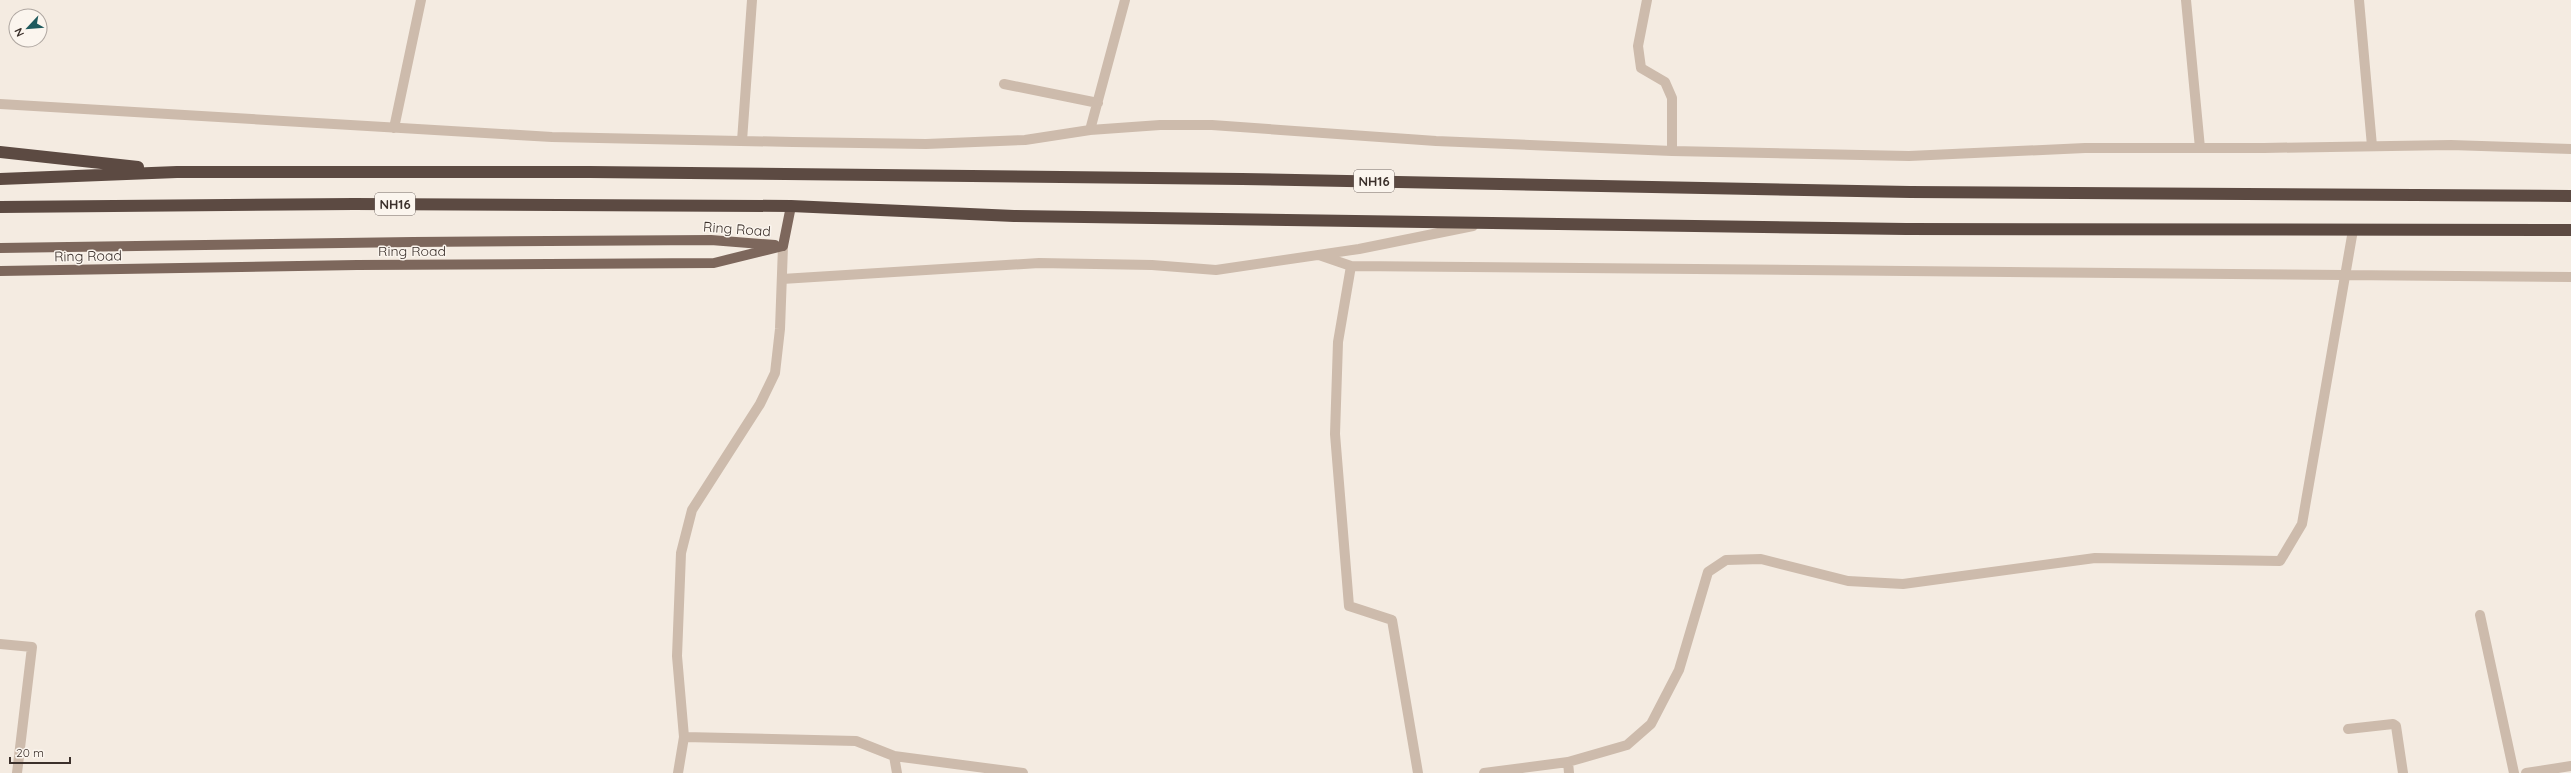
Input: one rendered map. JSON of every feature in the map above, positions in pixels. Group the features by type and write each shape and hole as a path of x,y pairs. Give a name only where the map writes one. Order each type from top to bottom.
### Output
{"highway":[{"path":"0,152 177,172"},
{"name":"NH16","path":"0,179 177,172 590,172 1250,179 1918,192 2571,196"},
{"name":"NH16","path":"0,207 338,204 791,206 1014,216 1906,229 2571,230"}],"main road":[{"path":"783,246 791,206"},
{"name":"Ring Road","path":"0,248 413,242 696,240 783,246"},
{"name":"Ring Road","path":"0,271 365,265 714,264 783,246"}],"street":[{"path":"394,128 422,0"},
{"path":"742,141 752,0"},
{"path":"1090,130 1125,0"},
{"path":"1647,0 1638,46 1641,68 1665,82 1672,98 1672,151"},
{"path":"2186,0 2200,148"},
{"path":"2359,0 2372,146"},
{"path":"1004,84 1098,103"},
{"path":"0,104 552,137 742,141 926,144 987,142 1025,140 1090,130 1160,125 1212,125 1436,141 1672,151 1909,156 2085,148 2451,145 2571,149"},
{"path":"782,279 1039,263 1152,264 1216,270 1319,255 1488,223"},
{"path":"1484,773 1568,762 1626,745 1651,724 1679,670 1708,572 1726,560 1761,559 1848,581 1903,584 2095,558 2280,561 2302,524 2354,230"},
{"path":"678,773 684,737 677,656 681,553 692,510 760,404 775,373 780,330 783,246"},
{"path":"1319,255 1351,266 2571,277"},
{"path":"1351,266 1338,342 1335,434 1349,606 1392,620 1418,773"},
{"path":"2480,615 2514,773"},
{"path":"0,644 32,647 17,773"},
{"path":"2348,729 2392,724 2396,726 2403,773"},
{"path":"684,737 856,741 894,756 1023,773"},
{"path":"894,756 897,773"},
{"path":"1568,762 1569,773"},
{"path":"2526,773 2571,766"}]}
